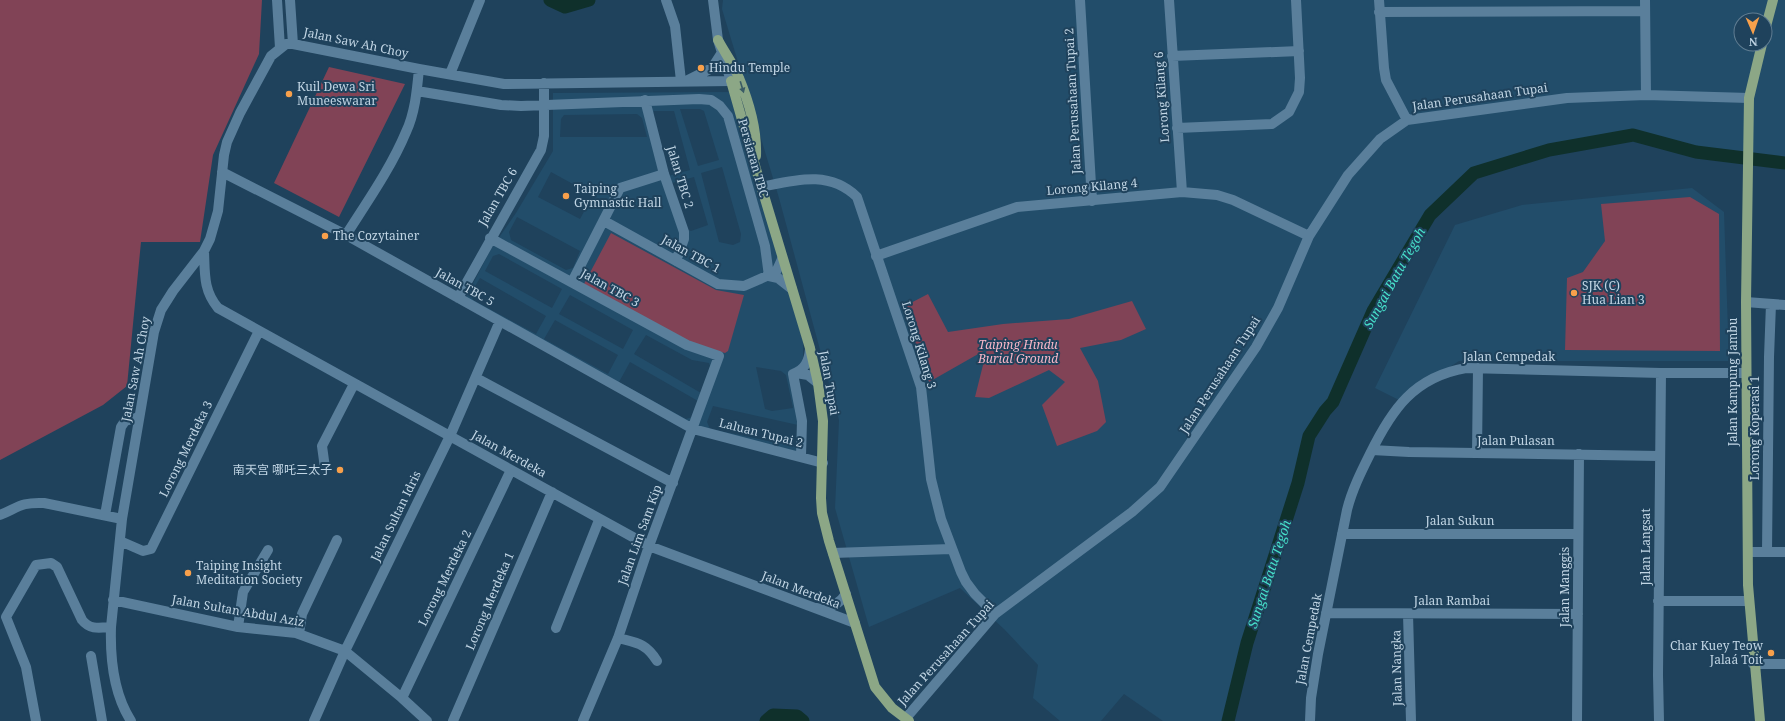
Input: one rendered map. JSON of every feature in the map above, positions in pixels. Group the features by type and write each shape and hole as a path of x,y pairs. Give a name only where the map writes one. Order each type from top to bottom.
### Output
{"main road":[{"path":"1770,12 1773,0"},
{"path":"718,40 739,78 751,115 756,142 756,169"},
{"name":"Jalan Kampung Jambu","path":"1760,52 1749,98 1746,194 1745,372 1749,601 1753,664 1760,721"},
{"name":"Jalan Tupai","path":"731,81 782,259 810,348 818,383 823,421 822,513 833,553 875,687 883,698 907,720"}],"street":[{"path":"277,0 280,48"},
{"path":"290,0 293,44"},
{"path":"450,74 480,0"},
{"path":"666,0 675,26 684,81 712,68 721,54"},
{"name":"Jalan Tupai","path":"713,0 721,54 731,81"},
{"name":"Jalan Perusahaan Tupai 2","path":"1080,0 1092,201"},
{"name":"Lorong Kilang 6","path":"1169,0 1182,192"},
{"path":"1177,128 1272,124 1289,112 1298,92 1300,64 1296,0"},
{"path":"1379,0 1386,80 1407,120"},
{"path":"1645,0 1646,95"},
{"path":"1380,12 1645,11"},
{"name":"Jalan Saw Ah Choy","path":"131,721 120,700 116,684 111,651 111,627 122,519 148,360 154,332 161,310 173,291 204,251 215,225 227,142 240,113 271,56 286,44 293,44 419,70 504,84 731,81"},
{"path":"1172,56 1299,51"},
{"path":"346,235 377,187 406,132 417,91 419,70"},
{"name":"Jalan TBC 6","path":"458,298 490,238 541,150 544,136 544,84"},
{"name":"Persiaran TBC","path":"417,91 501,105 544,105 645,100 710,100 720,106 728,116 765,246 769,276"},
{"name":"Jalan Perusahaan Tupai","path":"907,720 995,614 1132,512 1160,487 1256,347 1278,308 1309,236 1348,175 1380,139 1407,120 1567,98 1646,95 1749,98"},
{"name":"Jalan TBC 2","path":"645,100 664,174 684,232 684,239 676,261"},
{"name":"Jalan TBC 5","path":"222,172 346,235 693,429"},
{"path":"572,282 620,188 664,174"},
{"name":"Lorong Kilang 3","path":"761,187 795,180 812,179 832,181 849,189 857,197 921,387 931,479 941,519 951,549 966,582 975,594 995,614"},
{"name":"Lorong Kilang 4","path":"876,256 1017,207 1182,192 1217,195 1233,200 1309,236"},
{"name":"Jalan TBC 1","path":"604,221 718,284 744,286 769,276"},
{"name":"Jalan TBC 3","path":"490,238 686,345 719,356"},
{"name":"Jalan Merdeka","path":"204,251 206,285 210,299 218,308 552,492 599,520 649,546 855,623"},
{"path":"769,276 776,272 782,259"},
{"path":"769,276 778,278 792,289"},
{"path":"1746,302 1785,305"},
{"name":"Lorong Koperasi 1","path":"1767,552 1768,357 1771,304"},
{"name":"Jalan Sultan Idris","path":"314,721 345,651 450,436 500,322"},
{"name":"Lorong Merdeka 3","path":"120,541 143,551 151,549 259,331"},
{"path":"801,456 802,421 793,374 807,363 810,348"},
{"name":"Jalan Lim Sam Kip","path":"583,721 618,638 649,546 719,356"},
{"path":"1477,453 1478,368"},
{"name":"Jalan Cempedak","path":"1310,721 1311,698 1326,614 1352,490 1390,416 1400,403 1412,392 1433,379 1452,371 1478,368 1661,373 1745,372"},
{"path":"796,373 808,375 818,383"},
{"name":"Jalan Langsat","path":"1659,721 1658,601 1661,373"},
{"path":"476,378 673,484"},
{"path":"325,468 322,446 354,384"},
{"path":"104,515 121,427 125,421 131,418 139,417"},
{"name":"Laluan Tupai 2","path":"693,429 801,456 823,463"},
{"name":"Jalan Pulasan","path":"1372,450 1659,456"},
{"name":"Jalan Manggis","path":"1577,721 1580,454"},
{"name":"Lorong Merdeka 2","path":"402,698 511,470"},
{"name":"Lorong Merdeka 1","path":"453,721 552,492"},
{"path":"0,515 20,505 44,503 122,519"},
{"path":"556,628 599,520"},
{"name":"Jalan Sukun","path":"1342,534 1578,534"},
{"path":"300,634 302,614 337,540"},
{"path":"833,553 951,549"},
{"path":"238,627 243,592 268,550"},
{"path":"1748,552 1785,552"},
{"path":"36,721 26,668 3,615 36,565 51,563 57,567 82,620 87,626 94,628 111,627"},
{"path":"812,608 832,606 841,602 846,594"},
{"name":"Jalan Sultan Abdul Aziz","path":"113,600 238,627 300,634 345,651 402,698 427,721"},
{"path":"1658,601 1749,601"},
{"name":"Jalan Rambai","path":"1326,614 1578,614"},
{"name":"Jalan Nangka","path":"1408,614 1411,721"},
{"path":"618,638 640,644 650,650 657,661"},
{"path":"91,656 102,721"},
{"path":"1753,664 1785,664"}],"shaded area":[{"path":"723,0 1785,0 1785,157 1637,139 1470,171 1430,211 1373,311 1325,411 1309,436 1225,721 1163,721 1124,694 1101,721 1060,721 1033,698 1038,665 1004,629 960,588 869,627 835,508 839,420 779,198 722,9"},
{"path":"730,92 803,341 803,364 790,372 801,417 799,452 695,426 465,299 491,249 516,213 553,151 553,93","holes":["680,109 700,109 704,111 719,160 698,166","654,111 674,111 690,170 668,176 651,118","637,114 642,118 647,137 560,137 561,119 564,115","722,167 741,234 740,242 733,245 719,242 701,173","551,172 593,195 580,219 538,197","694,177 708,225 691,231 686,229 672,183","517,217 580,251 573,268 566,270 511,240 509,232","499,254 562,289 552,308 485,271 493,256","480,278 546,316 536,334 473,300 471,293","570,295 633,330 623,349 559,314","555,320 618,355 608,374 544,339","646,335 692,360 709,363 710,366 701,393 634,354","630,362 698,401 692,417 686,419 619,382","756,367 781,371 786,375 793,408 772,411 765,409","713,406 798,425 797,442 793,446 710,429 707,422"]},
{"name":"SJK (C) Hua Lian 3","path":"1692,188 1724,212 1729,361 1459,361 1399,400 1375,388 1455,225 1522,205"}],"green space":[{"path":"0,0 262,0 259,54 213,155 200,242 141,242 127,386 103,405 0,460"},
{"path":"329,67 405,84 339,217 274,183"},
{"path":"1690,197 1719,214 1720,351 1565,350 1567,278 1583,272 1605,241 1601,204"},
{"path":"611,233 716,290 744,295 728,351 725,353 688,342 584,284"},
{"name":"Taiping Hindu Burial Ground","path":"928,294 948,332 1003,324 1069,319 1132,301 1146,329 1121,340 1080,348 1098,381 1106,422 1097,431 1057,446 1042,405 1065,382 1049,370 989,398 975,397 987,349 929,382 903,307"}],"waterway":[{"path":"550,0 565,7 589,0"},
{"name":"Sungai Batu Tegoh","path":"1228,721 1247,643 1298,483 1309,436 1325,411 1333,402 1373,311 1430,215 1474,173 1549,150 1633,135 1696,152 1785,163"},
{"name":"Sungai Batu Tegoh","path":"766,721 773,715 797,716 803,721"}],"place":[{"name":"Hindu Temple","path":"701,68"},
{"name":"Kuil Dewa Sri Muneeswarar","path":"289,94"},
{"name":"Taiping Gymnastic Hall","path":"566,196"},
{"name":"The Cozytainer","path":"325,236"},
{"name":"SJK (C) Hua Lian 3","path":"1574,293"},
{"name":"南天宫 哪吒三太子","path":"340,470"},
{"name":"Taiping Insight Meditation Society","path":"188,573"},
{"name":"Char Kuey Teow Jalaá Toit","path":"1771,653"}]}
